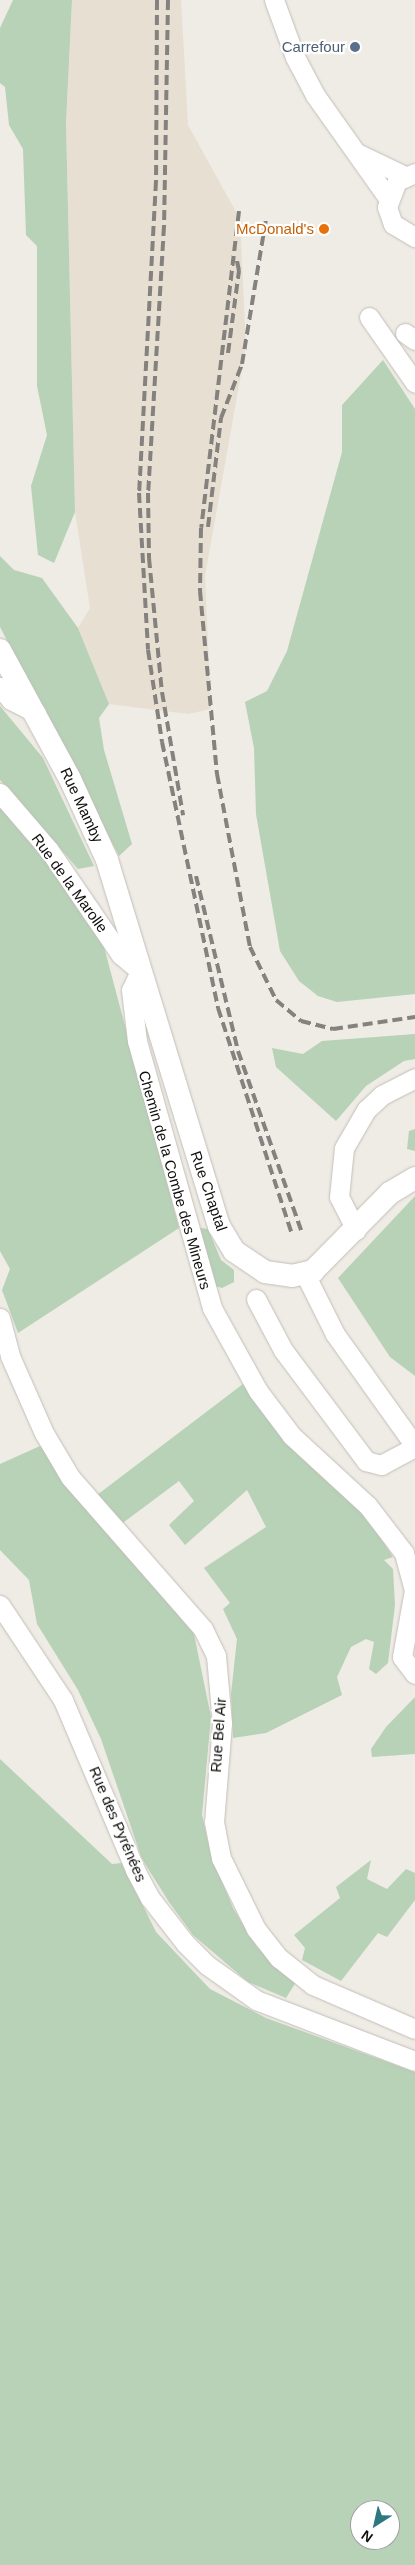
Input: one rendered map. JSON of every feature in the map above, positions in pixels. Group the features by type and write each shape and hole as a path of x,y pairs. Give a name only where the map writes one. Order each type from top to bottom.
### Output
{"street":[{"path":"274,0 295,57 315,95 358,153 388,198 393,224 415,237"},
{"path":"358,153 410,174 388,198"},
{"path":"368,317 415,383"},
{"name":"Rue Mamby","path":"0,650 36,713 107,860 140,970"},
{"path":"0,687 11,700 36,713"},
{"name":"Rue de la Marolle","path":"0,793 49,850 121,955 140,970"},
{"name":"Rue Chaptal","path":"140,970 227,1242 242,1259 265,1272 305,1274"},
{"name":"Chemin de la Combe des Mineurs","path":"140,970 131,990 137,1041 206,1291 258,1392 292,1436 368,1506 404,1553 414,1590 401,1642 402,1656 415,1674"},
{"path":"356,1230 339,1198 344,1148 366,1110 382,1095 415,1078"},
{"path":"256,1299 283,1350 366,1461 381,1465 415,1446 335,1334 305,1274 322,1267 390,1193 415,1178"},
{"name":"Rue Bel Air","path":"0,1318 10,1356 40,1425 70,1477 202,1629 216,1656 222,1723 214,1822 221,1858 256,1930 279,1958 313,1985 415,2029"},
{"name":"Rue des Pyrénées","path":"0,1605 62,1700 150,1898 185,1942 207,1964 256,2000 415,2061"}],"shaded area":[{"path":"72,0 181,0 188,125 240,219 246,346 205,576 211,709 188,714 109,704 78,628 90,608 75,512 66,123"}],"green space":[{"path":"13,0 72,0 66,123 75,512 54,563 38,555 31,486 47,435 37,386 37,246 26,235 23,149 9,125 5,87 0,83 0,28"},
{"path":"383,360 415,409 415,994 337,1002 318,996 299,981 280,951 256,814 254,748 245,702 267,691 287,651 342,452 342,405"},
{"path":"0,556 14,570 42,578 78,628 109,704 99,718 104,750 132,844 119,856 0,627"},
{"path":"0,706 43,758 94,866 78,869 0,780"},
{"path":"0,807 58,874 104,947 179,1228 18,1333 2,1290 10,1269 0,1251"},
{"path":"415,1034 415,1059 404,1061 366,1086 336,1121 276,1067 272,1048 303,1054 322,1041"},
{"path":"415,1129 415,1151 407,1149 409,1131"},
{"path":"415,1196 415,1376 390,1357 338,1278"},
{"path":"201,1228 208,1229 221,1260 234,1270 234,1282 222,1288 212,1285 197,1237"},
{"path":"243,1384 362,1509 393,1557 384,1560 393,1569 395,1605 388,1663 376,1674 369,1669 374,1642 366,1639 351,1647 337,1677 342,1695 266,1733 233,1738 231,1694 237,1639 223,1609 230,1603 204,1568 266,1527 247,1490 185,1545 169,1525 194,1501 179,1481 120,1525 97,1495"},
{"path":"40,1446 194,1634 211,1717 202,1815 211,1855 233,1908 257,1947 296,1982 286,1998 248,1982 193,1935 169,1902 142,1859 101,1739 78,1690 37,1624 29,1580 0,1550 0,1464"},
{"path":"415,1697 415,1754 372,1757 371,1749 386,1727"},
{"path":"0,1759 112,1864 122,1863 156,1932 210,1989 266,2018 415,2072 415,2565 0,2565"},
{"path":"371,1860 367,1879 387,1889 406,1869 415,1873 415,1900 387,1937 378,1933 341,1981 302,1960 305,1948 294,1935 340,1898 336,1887"}],"railway":[{"path":"157,0 156,181 139,493 148,650 162,742 218,1008 292,1234"},
{"path":"168,0 164,226 148,493 149,558 162,692 183,815"},
{"path":"239,211 201,528 200,591 217,774 250,947 276,1000 301,1021 333,1029 415,1017"},
{"path":"208,527 221,418 242,364 266,219"},
{"path":"228,353 239,271 236,256"},
{"path":"196,876 238,1051 301,1230"}],"place":[{"name":"Carrefour","path":"355,47"},
{"name":"McDonald's","path":"324,229"}]}
